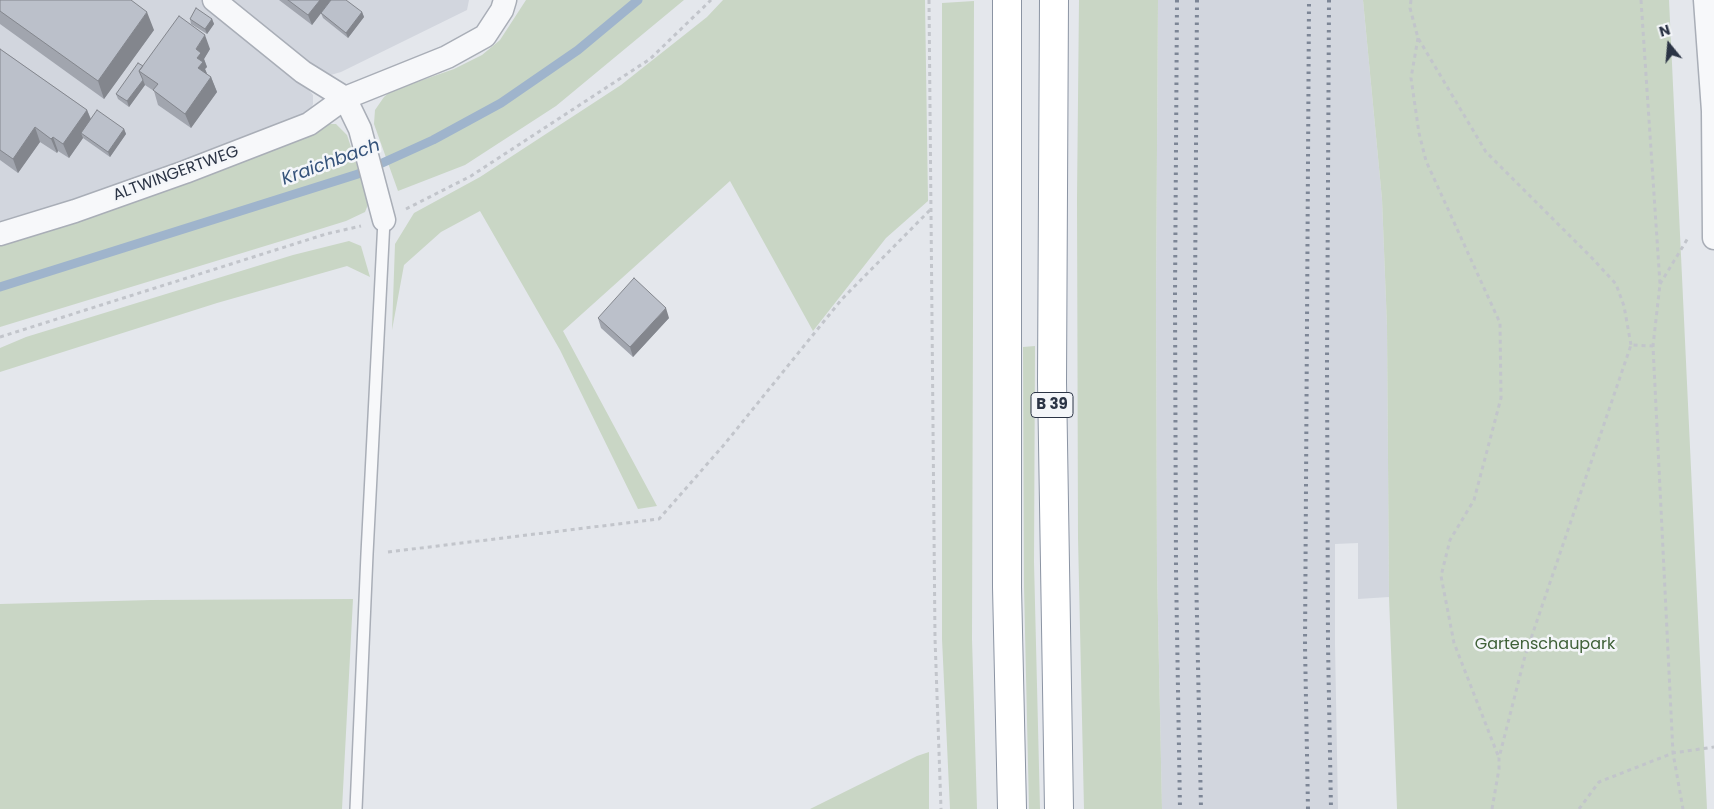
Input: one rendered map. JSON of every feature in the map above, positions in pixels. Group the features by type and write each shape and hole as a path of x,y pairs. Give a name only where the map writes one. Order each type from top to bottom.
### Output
{"highway":[{"path":"1006,0 1007,586 1012,809"},
{"name":"B 39","path":"1054,0 1052,382 1059,809"}],"street":[{"name":"ALTWINGERTWEG","path":"0,234 130,192 309,124 345,98 447,57 485,36 502,10 505,0"},
{"path":"1705,0 1713,112 1714,230"},
{"path":"224,3 303,72 345,98 360,129 384,220"}],"lane":[{"path":"356,809 384,220"}],"path":[{"path":"0,337 326,234 384,220 472,176 650,59 712,0"},
{"path":"929,0 935,638 941,809"},
{"path":"1411,0 1410,8 1418,38 1486,152 1616,284 1624,306 1632,345 1525,656 1499,758 1492,809"},
{"path":"1641,0 1660,284 1653,346 1673,753 1683,809"},
{"path":"1418,38 1412,78 1419,133 1426,161 1500,324 1501,398 1474,500 1450,540 1441,576 1454,643 1499,758"},
{"path":"367,554 659,519 723,446 842,299 931,208"},
{"path":"1660,284 1698,222 1714,230"},
{"path":"1632,345 1653,346"},
{"path":"1579,809 1599,782 1673,753 1714,748"}],"shaded area":[{"path":"0,0 469,0 467,10 341,72 303,83 313,95 313,104 309,115 295,124 0,227"},
{"path":"1158,0 1363,0 1382,199 1387,326 1389,597 1358,599 1358,543 1335,544 1338,809 1162,809 1157,571"}],"green space":[{"path":"526,0 684,0 556,106 465,165 398,191 374,124 375,110 391,91 454,69 482,55 500,40"},
{"path":"723,0 925,0 928,201 886,238 813,331 730,181 563,331 657,506 638,509 560,350 480,211 441,232 404,265 392,330 395,244 414,213 480,177 621,85 707,17"},
{"path":"1079,0 1158,0 1157,571 1162,809 1084,809 1078,538 1077,199"},
{"name":"Gartenschaupark","path":"1363,0 1669,0 1707,809 1397,809 1389,597 1387,326 1382,199"},
{"path":"974,1 972,639 977,809 950,809 942,639 942,3"},
{"path":"328,124 336,124 347,135 369,202 365,212 346,221 0,327 0,242"},
{"path":"349,241 361,246 370,277 347,266 217,303 0,372 0,348 26,337 293,255"},
{"path":"1035,346 1034,562 1040,809 1029,809 1024,587 1023,347"},
{"path":"353,599 342,809 0,809 0,604 151,600"},
{"path":"929,752 929,809 810,809 917,756"}],"building":[{"path":"0,0 131,0 147,12 98,81 0,11"},
{"path":"288,0 320,0 308,15"},
{"path":"331,0 346,0 362,12 346,33 321,13"},
{"path":"196,8 212,19 205,29 190,19"},
{"path":"179,16 205,35 196,49 201,53 197,58 203,62 198,68 211,77 185,114 153,90 158,84 139,71"},
{"path":"0,49 87,110 63,144 53,137 51,139 35,127 13,159 0,150"},
{"path":"138,63 143,66 139,71 143,80 127,101 116,94"},
{"path":"97,110 124,129 108,152 81,133"},
{"path":"634,278 666,308 630,347 598,318"}],"waterway":[{"name":"Kraichbach","path":"0,287 358,174 433,140 501,103 578,50 638,0"}],"railway":[{"path":"1177,0 1176,570 1180,809"},
{"path":"1197,0 1196,570 1201,809"},
{"path":"1308,809 1305,646 1309,0"},
{"path":"1329,0 1327,364 1328,645 1331,809"}]}
